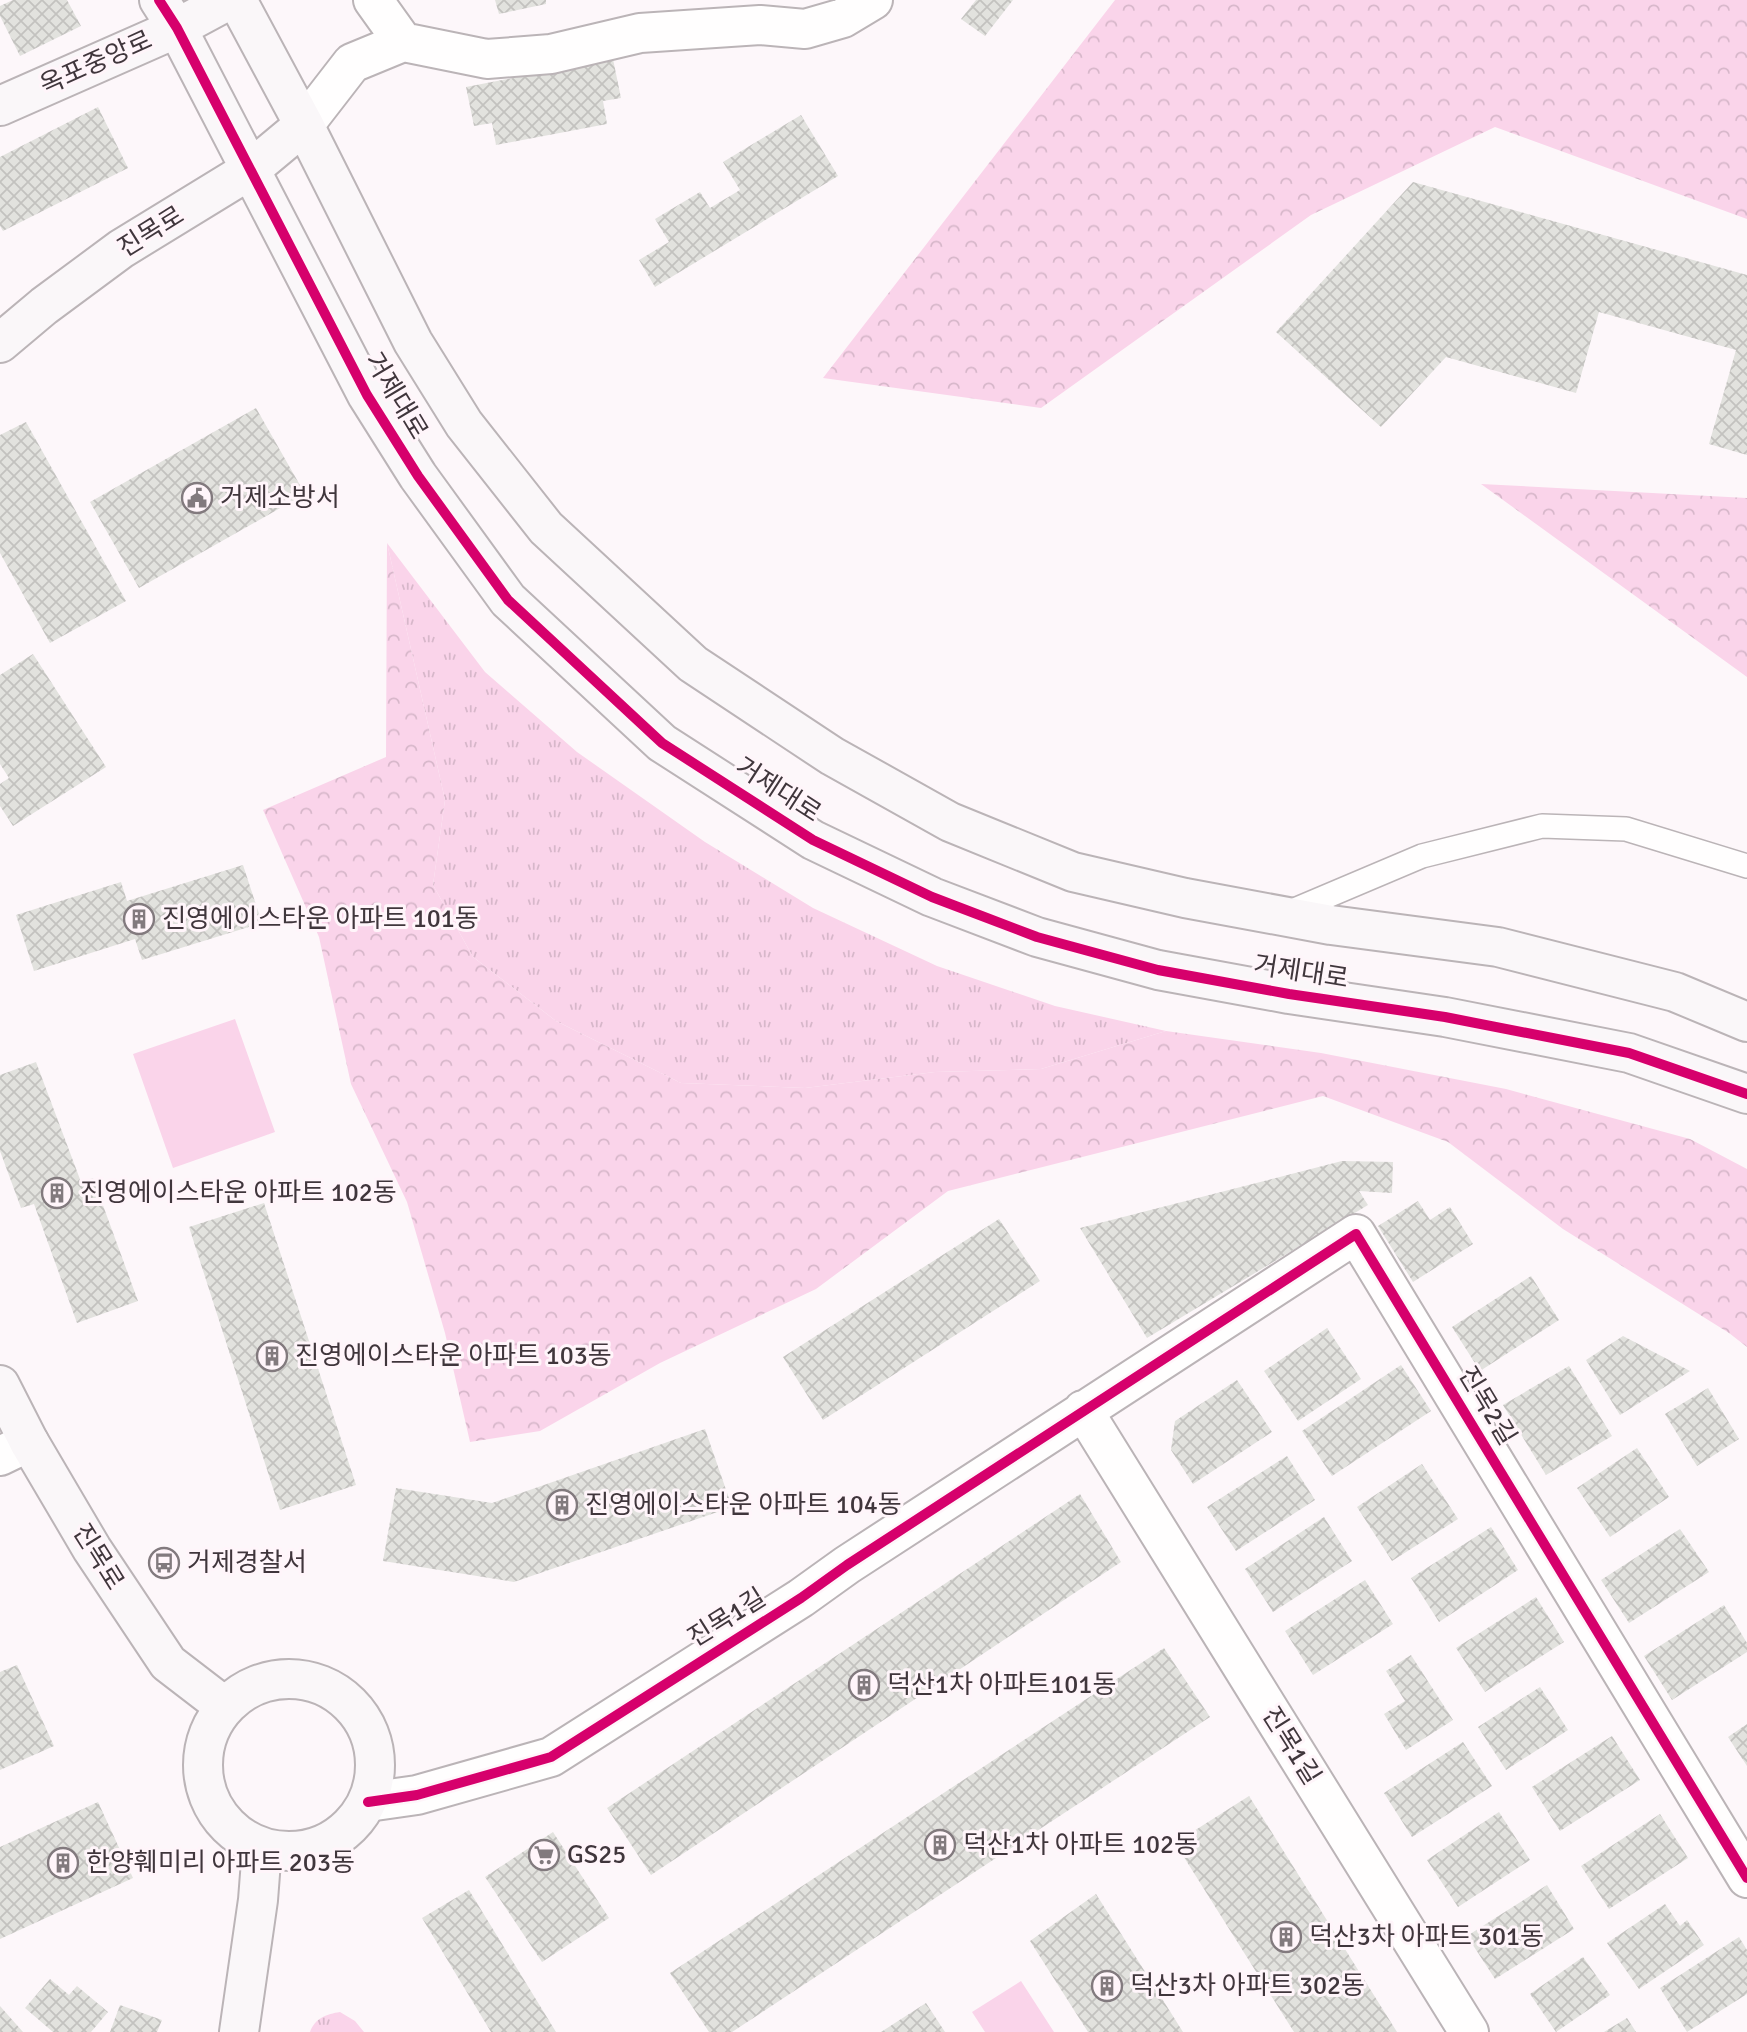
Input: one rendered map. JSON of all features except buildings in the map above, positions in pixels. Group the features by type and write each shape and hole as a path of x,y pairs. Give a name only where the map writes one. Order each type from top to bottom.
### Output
{"street":[{"name":"옥포중앙로","path":"0,106 168,14 229,0"},
{"name":"거제대로","path":"237,0 304,125 413,342 464,424 546,528 694,664 832,756 950,822 1073,872 1185,898 1331,925 1498,947 1675,992 1747,1022"},
{"path":"373,0 403,43"},
{"path":"304,125 352,63 403,43 488,60 551,54 640,33 760,25 805,29 843,18 873,0"},
{"name":"거제대로","path":"168,14 367,395 418,476 508,600 662,743 813,840 932,897 1037,937 1158,970 1289,994 1445,1017 1629,1053 1747,1094"},
{"name":"진목로","path":"0,344 44,306 121,249 250,170 304,125"},
{"name":"진목2길","path":"1083,1410 1356,1234 1747,1878"},
{"name":"진목로","path":"0,1385 15,1449 92,1549 168,1663 224,1706"},
{"name":"진목1길","path":"368,1802 417,1795 551,1757 801,1598 847,1564 1083,1410 1469,2032"},
{"path":"299,1678 326,1685 348,1700 365,1722 375,1748 376,1775 368,1802 354,1822 335,1838 312,1849 286,1852 262,1848 237,1834 217,1814 205,1787 202,1759 209,1731 224,1706 246,1689 272,1680 299,1678"},
{"path":"239,2032 258,1900 262,1848"}],"lane":[{"path":"1282,916 1422,856 1542,826 1626,829 1747,866"}],"green space":[{"path":"1115,0 1747,0 1747,219 1495,127 1311,215 1041,408 823,378"},
{"path":"1481,484 1747,498 1747,677"},
{"path":"387,543 485,672 577,752 705,842 813,908 937,966 1055,1006 1166,1031 1041,1069 935,1072 805,1088 681,1083 556,1021 473,957 433,885 445,800"},
{"path":"387,543 445,800 433,885 473,957 556,1021 681,1083 805,1088 935,1072 1041,1069 1166,1031 1321,1053 1506,1089 1690,1139 1747,1169 1747,1347 1563,1229 1448,1142 1323,1096 948,1191 816,1289 660,1363 540,1431 470,1442 445,1333 407,1202 351,1084 319,937 263,810 386,757"},
{"path":"235,1019 275,1132 173,1168 133,1054"},
{"path":"1021,1981 1054,2032 985,2032 972,2012"},
{"path":"340,2012 355,2021 364,2032 310,2032 322,2018"}],"cycle path":[{"path":"159,0 177,28 367,395 418,476 508,600 662,743 813,840 932,897 1037,937 1158,970 1289,994 1445,1017 1629,1053 1747,1094"},
{"path":"368,1802 417,1795 551,1757 801,1598 847,1565 1356,1234 1747,1878"}],"place":[{"name":"거제소방서","path":"197,498"},
{"name":"진영에이스타운 아파트 101동","path":"139,919"},
{"name":"진영에이스타운 아파트 102동","path":"57,1193"},
{"name":"진영에이스타운 아파트 103동","path":"272,1356"},
{"name":"진영에이스타운 아파트 104동","path":"562,1505"},
{"name":"거제경찰서","path":"164,1563"},
{"name":"덕산1차 아파트101동","path":"864,1685"},
{"name":"덕산1차 아파트 102동","path":"940,1845"},
{"name":"GS25","path":"544,1855"},
{"name":"한양훼미리 아파트 203동","path":"63,1863"},
{"name":"덕산3차 아파트 301동","path":"1286,1937"},
{"name":"덕산3차 아파트 302동","path":"1107,1986"}]}
